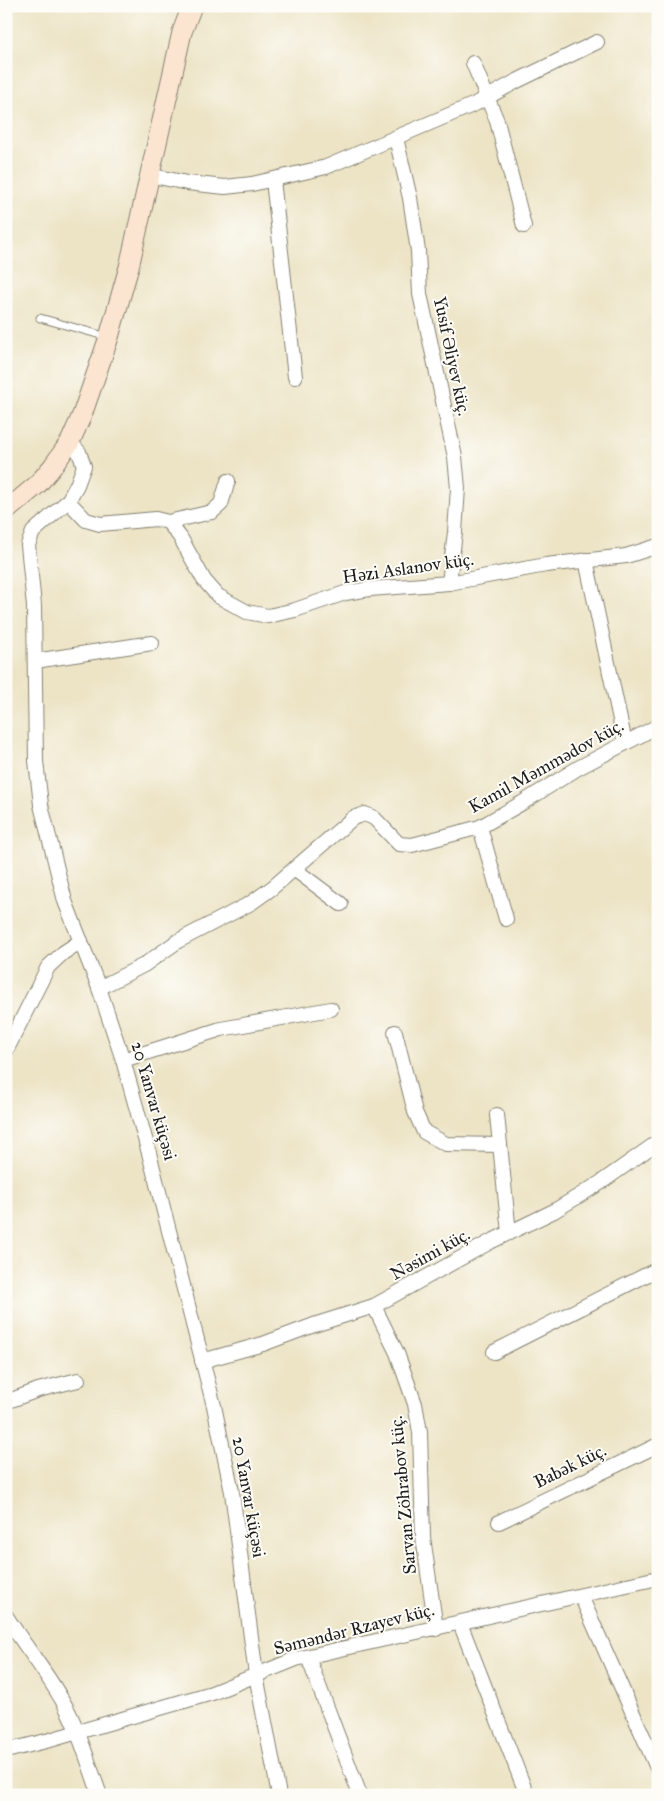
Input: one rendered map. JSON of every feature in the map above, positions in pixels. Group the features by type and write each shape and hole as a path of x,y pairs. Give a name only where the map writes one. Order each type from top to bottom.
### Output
{"main road":[{"path":"6,511 38,484 70,442 82,415 109,337 128,267 182,32 192,6"}],"street":[{"path":"149,175 187,183 225,187 252,184 326,168 475,104 597,42"},
{"path":"473,64 497,121 524,226"},
{"name":"Yusif Əliyev küç.","path":"396,138 410,198 418,251 420,294 455,457 458,488 449,583"},
{"path":"273,180 295,377"},
{"name":"20 Yanvar küçəsi","path":"70,442 79,452 84,466 77,485 68,501 33,532 28,546 34,606 36,761 41,806 66,901 99,988 123,1060 152,1163 202,1361 232,1492 256,1675 279,1795"},
{"path":"68,501 86,520 100,524 156,518 168,522 212,512 221,504 228,481"},
{"name":"Həzi Aslanov küç.","path":"168,522 180,536 204,580 218,596 247,612 268,616 296,610 345,593 370,589 449,583 546,565 626,556 658,546"},
{"path":"586,560 625,743"},
{"path":"35,661 152,642"},
{"name":"Kamil Məmmədov küç.","path":"99,988 144,966 178,941 251,903 272,888 353,818 365,814 374,818 399,844 412,845 480,827 522,804 578,768 658,726"},
{"path":"480,827 506,919"},
{"path":"294,869 340,904"},
{"path":"6,1051 48,967 62,953 81,941"},
{"path":"123,1060 221,1029 332,1009"},
{"path":"395,1032 415,1112 424,1132 446,1144 500,1145"},
{"path":"497,1115 510,1233"},
{"name":"Nəsimi küç.","path":"202,1361 263,1344 374,1306 554,1211 600,1183 658,1142"},
{"path":"494,1352 658,1269"},
{"name":"Sarvan Zöhrabov küç.","path":"374,1306 396,1353 415,1404 420,1432 423,1537 436,1629"},
{"path":"6,1402 38,1390 78,1380"},
{"name":"Babək küç.","path":"499,1522 658,1445"},
{"name":"Səməndər Rzayev küç.","path":"6,1751 212,1693 278,1666 308,1657 658,1578"},
{"path":"581,1596 658,1770"},
{"path":"6,1616 57,1690 68,1710 100,1795"},
{"path":"460,1623 527,1795"},
{"path":"308,1657 360,1795"}],"lane":[{"path":"40,318 109,337"}]}
